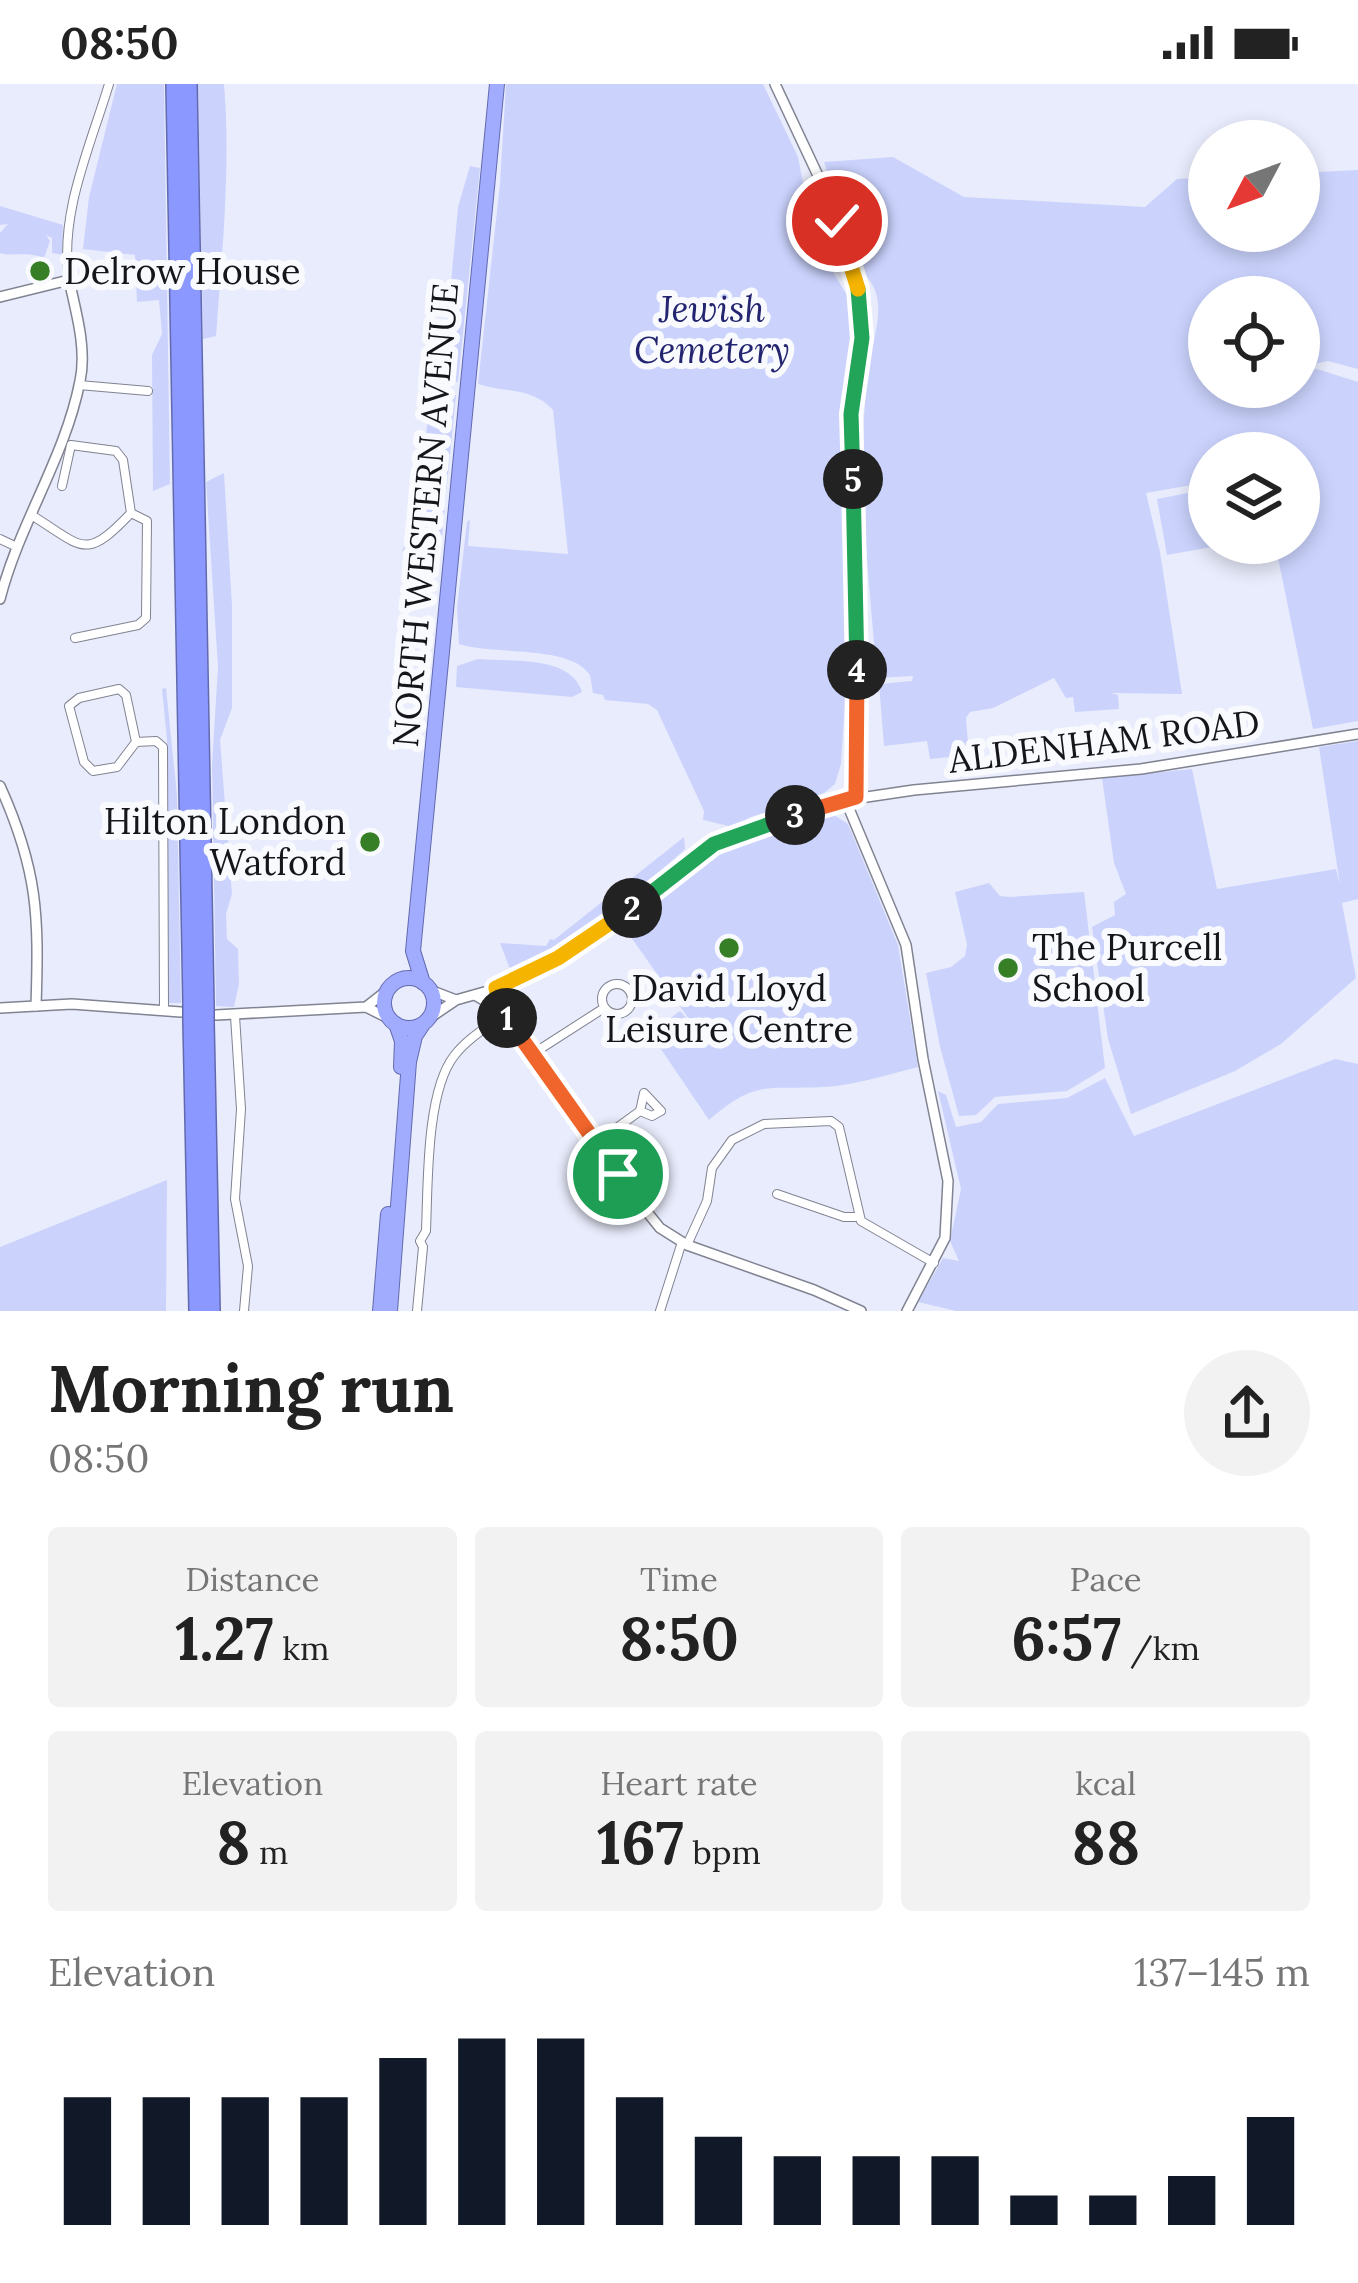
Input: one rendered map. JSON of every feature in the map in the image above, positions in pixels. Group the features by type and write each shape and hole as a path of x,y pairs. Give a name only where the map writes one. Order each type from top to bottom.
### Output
{"highway":[{"path":"174,84 203,1231 197,1311"},
{"path":"189,84 198,1013"},
{"name":"NORTH WESTERN AVENUE","path":"426,987 413,951 496,84"},
{"name":"NORTH WESTERN AVENUE","path":"389,988 413,951"},
{"path":"407,979 426,987 433,1004 415,1036 410,1062 388,1308 402,1041 384,1003 389,988 407,979"},
{"path":"393,1022 410,1028 425,1021"},
{"path":"188,1311 203,1231"},
{"path":"203,1231 215,1311"}],"street":[{"path":"0,598 79,385 82,355 66,251 73,200 109,84"},
{"path":"775,84 829,199 862,312 850,428 858,580 851,798 911,963 923,1059 948,1181 945,1238 907,1311"},
{"path":"0,297 69,280"},
{"path":"79,385 148,391"},
{"path":"62,486 71,446 113,450 123,460 131,513"},
{"path":"32,516 86,546 106,540 131,513"},
{"path":"75,638 138,625 146,618 147,521 131,513"},
{"path":"0,539 16,547"},
{"path":"136,742 126,695 119,689 70,703 84,762 94,771 117,767 136,742 156,741 163,747 164,1010"},
{"name":"ALDENHAM ROAD","path":"455,1000 496,988 598,932 714,844 851,798 1141,769 1358,734"},
{"path":"0,786 26,850 37,903 36,1006"},
{"path":"618,984 630,992 632,1002 623,1014 604,1008 602,994 608,987 618,984"},
{"path":"426,987 455,1000"},
{"path":"366,1007 389,988"},
{"path":"496,988 502,1012"},
{"path":"475,995 502,1012 644,1211 685,1244 861,1311"},
{"path":"425,1021 455,1000"},
{"path":"0,1008 72,1004 236,1016 366,1007 393,1022"},
{"path":"534,1053 604,1008"},
{"path":"420,1241 426,1231 442,1075 464,1044 502,1012"},
{"path":"236,1016 241,1109 235,1199 248,1266 244,1311"},
{"path":"596,1143 640,1111"},
{"path":"660,1311 707,1201 717,1157 732,1140 764,1124 837,1124 863,1225 934,1264"},
{"path":"777,1194 844,1216 859,1216"},
{"path":"396,1235 423,1246 417,1311"}],"green space":[{"path":"117,84 164,84 170,484 153,491 152,355 162,334 159,300 137,302 135,255 83,249 89,197"},
{"path":"198,84 224,84 227,147 216,336 203,339"},
{"name":"Jewish Cemetery","path":"506,84 763,84 798,157 814,240 851,302 857,335 840,428 853,633 841,764 835,784 824,793 748,818 737,828 703,820 704,811 657,710 648,704 605,700 593,693 590,675 566,659 459,644 457,607 467,522 470,520 468,546 568,554 553,410 527,394 478,384"},
{"path":"893,157 964,197 1145,207 1177,179 1188,178 1188,252 1320,252 1320,172 1358,170 1358,369 1320,363 1320,276 1188,276 1188,408 1320,408 1320,370 1358,382 1358,721 1313,729 1279,564 1320,564 1320,432 1188,432 1188,486 1146,493 1182,694 1111,693 1118,695 1119,709 1075,712 1073,697 1066,698 1054,678 993,708 970,712 966,718 969,755 930,759 927,741 884,746 879,684 912,681 913,676 877,678 863,438 878,303 824,162"},
{"path":"470,166 480,168 458,382 442,380 458,207"},
{"path":"0,206 63,225 62,255 52,253 52,238 46,235 50,241 44,258 0,253 0,233 8,224 0,225"},
{"path":"430,393 456,395 441,545 435,552 402,551 418,524"},
{"path":"224,473 232,708 220,740 232,894 226,914 227,939 238,949 234,1007 216,1006 212,765 218,667 206,482"},
{"path":"1188,493 1188,551 1167,555 1157,499"},
{"path":"478,659 553,666 576,680 582,692 572,697 456,687 457,666"},
{"path":"166,688 177,795 181,1003 168,1003 167,740 162,689"},
{"path":"1358,741 1358,899 1342,903 1356,978 1281,1044 1235,1071 1131,1114 1108,1039 1092,927 1115,915 1114,902 1126,894 1114,863 1102,778 1192,769 1217,889 1336,869 1340,885 1319,747"},
{"path":"828,811 848,824 898,945 918,1067 836,1086 751,1092 709,1120 650,1033 680,1011 694,1026 628,933 674,886 718,855"},
{"path":"684,837 685,849 624,901 559,948 512,974 500,943 546,946"},
{"path":"989,883 1000,896 1010,897 1084,892 1105,1068 1067,1091 995,1097 976,1115 959,1116 926,973 951,967 965,956 967,944 955,892"},
{"path":"1335,1059 1358,1064 1358,1311 956,1311 918,1302 943,1258 959,1261 950,1241 961,1189 938,1091 946,1095 956,1127 981,1122 998,1104 1067,1098 1105,1078 1134,1136"},
{"path":"167,1180 166,1311 0,1311 0,1247"}],"place":[{"name":"Delrow House","path":"40,271"},
{"name":"Hilton London Watford","path":"370,842"},
{"name":"David Lloyd Leisure Centre","path":"729,948"},
{"name":"The Purcell School","path":"1008,968"}],"route":[{"path":"618,1174 501,1010 496,988 598,932 714,844 856,797 858,580 850,428 862,312 837,221"}]}
